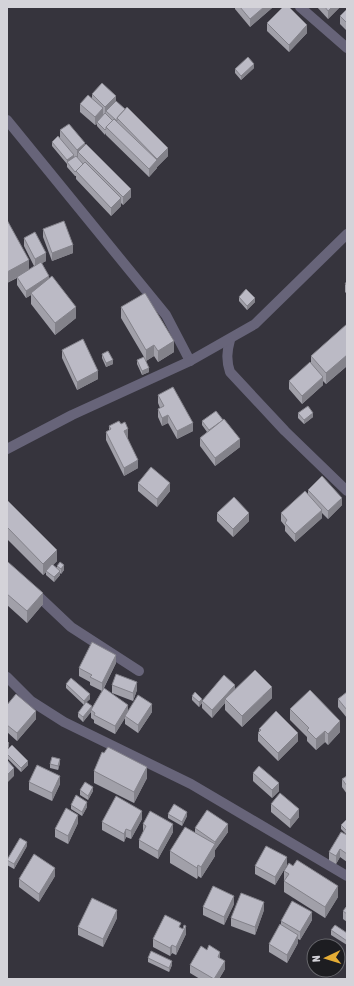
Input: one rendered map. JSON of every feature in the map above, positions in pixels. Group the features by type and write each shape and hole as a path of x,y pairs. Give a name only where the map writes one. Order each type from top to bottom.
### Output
{"street":[{"path":"300,7 347,48"},
{"path":"7,120 166,315 190,361"},
{"path":"7,449 72,415 190,361 230,340 255,324 347,234"},
{"path":"230,340 227,350 230,372 285,432 347,491"},
{"path":"27,585 71,627 139,671"},
{"path":"7,677 31,701 64,722 191,784 347,876"}],"building":[{"path":"240,7 264,7 250,19"},
{"path":"283,7 289,7 307,25 289,45 267,23"},
{"path":"325,7 332,7 328,11"},
{"path":"347,9 347,23 340,16"},
{"path":"248,57 254,64 241,76 235,69"},
{"path":"102,83 116,96 105,107 92,94"},
{"path":"88,95 103,108 95,117 80,104"},
{"path":"116,101 125,109 117,118 117,121 106,111"},
{"path":"127,107 168,148 157,159 117,118"},
{"path":"105,113 113,121 106,127 105,130 97,122"},
{"path":"114,119 157,160 149,169 106,127"},
{"path":"69,124 85,143 77,150 60,130"},
{"path":"58,136 74,155 67,160 52,142"},
{"path":"86,144 131,189 123,197 78,152"},
{"path":"76,156 83,164 75,172 67,162"},
{"path":"85,162 121,198 111,208 76,171"},
{"path":"7,220 29,260 7,272"},
{"path":"64,221 73,245 52,253 43,229"},
{"path":"35,232 46,253 35,259 24,238"},
{"path":"41,262 49,276 26,291 17,277"},
{"path":"52,276 76,307 55,323 31,293"},
{"path":"246,289 255,298 247,306 239,297"},
{"path":"145,293 174,341 158,351 154,345 146,350 121,307"},
{"path":"347,324 347,355 326,373 311,356"},
{"path":"83,339 98,371 77,382 62,350"},
{"path":"108,351 113,360 106,363 102,354"},
{"path":"144,357 149,368 142,371 137,360"},
{"path":"310,362 323,377 302,396 289,381"},
{"path":"173,387 193,423 177,431 168,415 162,418 158,409 164,406 158,395"},
{"path":"308,406 313,413 304,420 298,413"},
{"path":"216,411 223,420 209,430 202,421"},
{"path":"224,419 240,439 215,458 200,438"},
{"path":"119,421 121,424 125,422 128,429 124,431 138,460 124,468 106,432 111,429 109,426"},
{"path":"151,467 170,483 157,499 138,483"},
{"path":"322,476 342,498 328,511 308,490"},
{"path":"305,491 322,510 295,534 285,523 287,520 281,513"},
{"path":"234,497 249,513 233,529 217,513"},
{"path":"7,500 57,550 43,564 7,527"},
{"path":"8,562 43,593 27,611 7,594"},
{"path":"60,562 64,565 61,569 57,566"},
{"path":"52,564 60,571 54,577 46,571"},
{"path":"92,642 116,655 102,683 90,677 92,675 79,668"},
{"path":"255,670 272,687 242,716 225,699"},
{"path":"116,674 137,682 133,693 112,685"},
{"path":"224,675 235,685 212,710 202,701"},
{"path":"71,678 90,694 84,701 66,684"},
{"path":"104,688 128,705 115,726 94,715 95,713 91,710"},
{"path":"310,690 340,721 328,734 325,731 316,739 307,730 309,728 290,709"},
{"path":"195,692 202,699 199,702 192,696"},
{"path":"347,692 347,710 338,699"},
{"path":"16,694 36,711 17,733 7,725 7,705"},
{"path":"138,695 152,704 138,725 125,716"},
{"path":"86,702 92,706 83,717 78,713"},
{"path":"276,711 298,733 278,753 258,733 261,730 259,729"},
{"path":"12,745 28,761 21,768 7,754 7,750"},
{"path":"108,747 147,767 134,792 94,771 102,752 104,753"},
{"path":"52,757 60,759 58,766 50,764"},
{"path":"7,760 14,768 7,775"},
{"path":"37,765 60,776 52,793 29,782"},
{"path":"259,766 279,783 272,790 253,773"},
{"path":"347,776 347,786 342,779"},
{"path":"85,782 93,787 88,796 80,790"},
{"path":"280,793 299,809 290,820 271,804"},
{"path":"76,795 87,802 82,812 71,805"},
{"path":"116,796 142,811 131,831 126,829 124,834 102,822"},
{"path":"174,804 187,812 182,822 168,814"},
{"path":"66,808 78,815 68,836 55,829"},
{"path":"207,810 228,824 215,842 195,828"},
{"path":"150,811 173,824 158,851 139,840 146,826 143,824"},
{"path":"347,819 347,831 341,825"},
{"path":"185,827 215,844 201,867 198,865 197,868 170,851"},
{"path":"341,832 347,835 347,854 340,849 336,856 329,852"},
{"path":"20,838 27,842 14,864 7,860"},
{"path":"266,846 287,857 275,877 255,866"},
{"path":"34,854 55,868 39,894 19,879"},
{"path":"297,860 338,886 325,907 284,881 289,874 284,871 289,863 293,866"},
{"path":"213,886 234,896 224,917 203,907"},
{"path":"241,893 264,902 255,927 231,918"},
{"path":"92,898 117,910 103,939 78,927"},
{"path":"292,901 312,912 300,932 281,921"},
{"path":"347,906 347,914 343,911"},
{"path":"165,915 181,923 179,927 183,929 184,925 186,926 176,947 172,945 170,948 153,939"},
{"path":"280,924 298,935 287,955 269,944"},
{"path":"335,925 347,933 347,941 346,938 343,938 331,930"},
{"path":"209,945 220,952 218,957 225,961 214,979 190,965 201,946 207,950"},
{"path":"151,951 172,961 169,968 148,958"}]}
